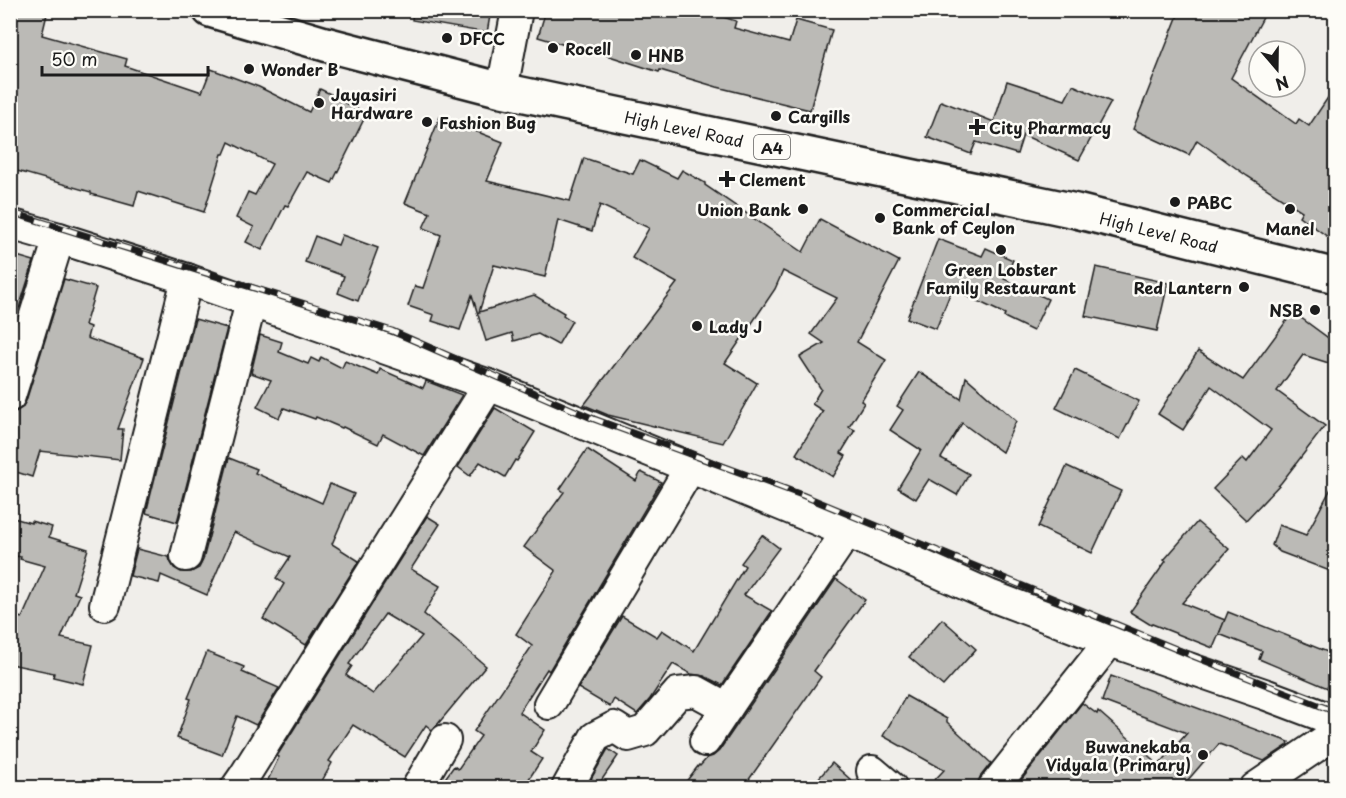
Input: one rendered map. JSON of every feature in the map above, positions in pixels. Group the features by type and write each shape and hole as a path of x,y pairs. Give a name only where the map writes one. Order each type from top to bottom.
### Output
{"highway":[{"name":"High Level Road","path":"210,10 325,44 502,90 1076,211 1335,276"}],"street":[{"path":"502,90 517,10"},
{"path":"10,224 186,279 489,385 847,532 989,595 1110,641 1335,721"},
{"path":"10,396 59,238"},
{"path":"105,605 186,279"},
{"path":"186,556 251,302"},
{"path":"236,788 489,385"},
{"path":"549,704 690,468"},
{"path":"705,741 847,532"},
{"path":"993,788 1110,641"},
{"path":"567,788 595,737 614,727 628,736 645,731 678,693 696,691 727,708"},
{"path":"1255,788 1335,734"},
{"path":"417,788 445,740"}],"building":[{"path":"12,10 48,10 42,35 127,59 125,66 202,92 211,69 259,87 309,112 320,89 367,113 332,183 307,172 288,206 285,205 262,250 246,242 254,227 236,218 248,192 255,195 272,164 229,142 222,154 204,212 138,191 134,206 10,169 10,19"},
{"path":"413,10 491,10 487,33 412,20"},
{"path":"546,10 701,10 736,21 734,28 789,43 796,20 832,30 810,110 660,70 659,72 600,53 599,55 538,37"},
{"path":"1180,10 1267,10 1252,39 1247,39 1247,48 1231,78 1247,89 1247,99 1261,99 1296,124 1299,119 1309,126 1335,87 1335,242 1299,216 1302,211 1247,176 1197,140 1189,155 1133,129"},
{"path":"1007,81 1065,100 1073,85 1111,102 1079,160 1023,135 1017,154 976,142 971,154 927,137 941,101 994,122"},
{"path":"440,117 503,142 487,181 570,201 584,158 633,174 640,160 677,178 682,170 705,183 803,252 820,219 899,261 857,342 886,360 861,401 864,403 849,427 855,430 841,453 846,456 833,477 796,454 823,411 812,404 821,389 800,357 824,343 811,334 837,298 783,271 775,289 725,363 757,383 723,443 608,415 584,405 677,283 632,258 649,228 600,205 592,231 558,220 545,277 494,265 479,312 534,295 564,313 563,315 572,321 558,345 538,334 514,341 512,333 486,341 472,295 460,330 432,321 434,315 408,306 415,286 423,288 441,235 423,228 430,213 405,203"},
{"path":"342,235 378,248 358,301 338,293 344,276 305,262 315,236 338,245"},
{"path":"938,239 982,256 986,248 1013,260 1004,279 1048,299 1033,331 1004,317 1005,314 952,289 936,329 907,318"},
{"path":"10,254 34,261 19,308 10,305"},
{"path":"1096,267 1168,283 1157,331 1085,316"},
{"path":"64,279 96,288 85,325 90,327 87,338 144,358 118,429 123,429 120,460 40,451 32,477 10,470 10,417 13,418 15,412 22,408 26,401"},
{"path":"1293,312 1335,343 1335,365 1303,355 1277,391 1325,426 1281,483 1246,520 1213,489 1243,458 1247,462 1271,430 1211,386 1183,430 1158,414 1198,351 1243,380"},
{"path":"195,319 227,328 177,522 146,513"},
{"path":"260,335 282,342 279,352 308,364 311,358 319,362 321,357 342,368 345,361 378,375 380,369 423,388 426,381 462,395 424,456 383,434 378,444 343,427 284,408 279,418 257,407 271,380 251,373"},
{"path":"1075,370 1139,401 1120,439 1056,408"},
{"path":"919,372 961,399 966,377 1016,421 1002,452 962,423 941,458 969,474 957,495 929,479 916,499 898,488 921,450 890,430 903,410 897,406"},
{"path":"495,408 535,432 505,477 480,462 470,476 458,467"},
{"path":"587,449 636,481 641,472 661,482 549,671 547,669 519,712 545,730 531,752 542,759 523,788 438,788 454,766 458,769 481,736 474,731 532,646 516,634 556,571 524,547 564,492 560,489"},
{"path":"229,458 257,469 255,473 322,503 330,484 354,494 332,544 359,561 306,645 263,619 284,584 276,578 290,557 234,532 207,595 161,575 159,583 130,576 137,549 169,557 174,568 181,572 191,572 199,568"},
{"path":"1067,466 1121,491 1092,553 1038,527"},
{"path":"1335,481 1335,573 1280,552 1272,545 1279,525 1306,535"},
{"path":"427,516 440,524 411,569 440,586 424,614 486,666 432,730 426,725 405,757 353,725 329,761 332,763 318,788 264,788 279,757 277,756","holes":["385,614 422,636 373,694 346,675 352,666 349,664"]},
{"path":"10,517 52,527 49,537 88,549 74,593 80,595 61,638 93,645 83,684 53,677 54,673 10,664 10,614 22,618 45,566 10,555"},
{"path":"1197,522 1229,549 1182,603 1225,620 1213,648 1151,625 1130,612 1166,561 1164,560"},
{"path":"762,535 779,548 744,595 772,611 722,685 704,676 691,674 673,664 637,714 614,699 610,707 578,688 622,616 657,637 662,630 694,651 745,566 741,563"},
{"path":"836,579 865,600 814,671 821,677 743,788 681,788 699,765 719,751"},
{"path":"1228,612 1335,655 1335,676 1330,689 1259,659 1262,651 1219,634"},
{"path":"942,619 976,649 943,686 909,657"},
{"path":"207,652 244,667 242,672 279,688 256,725 237,716 222,755 177,738 191,699 188,698"},
{"path":"1111,676 1289,742 1288,745 1264,761 1219,744 1181,788 1015,788 1082,703 1097,714 1098,711 1159,765 1187,733 1102,701"},
{"path":"906,696 947,719 947,722 991,763 980,777 976,788 927,788 944,770 883,736"},
{"path":"608,749 618,756 599,784 591,779"},
{"path":"832,763 860,788 810,788"}],"railway":[{"path":"10,212 392,331 594,419 802,495 1193,656 1336,712"}],"place":[{"name":"DFCC","path":"447,38"},
{"name":"Rocell","path":"553,48"},
{"name":"HNB","path":"636,55"},
{"name":"Wonder B","path":"249,69"},
{"name":"Jayasiri Hardware","path":"319,103"},
{"name":"Cargills","path":"776,116"},
{"name":"Fashion Bug","path":"427,122"},
{"name":"City Pharmacy","path":"977,127"},
{"name":"Clement","path":"727,179"},
{"name":"PABC","path":"1175,202"},
{"name":"Union Bank","path":"803,209"},
{"name":"Manel","path":"1290,209"},
{"name":"Commercial Bank of Ceylon","path":"880,218"},
{"name":"Green Lobster Family Restaurant","path":"1001,250"},
{"name":"Red Lantern","path":"1244,287"},
{"name":"NSB","path":"1315,310"},
{"name":"Lady J","path":"697,326"},
{"name":"Buwanekaba Vidyala (Primary)","path":"1203,755"}]}
